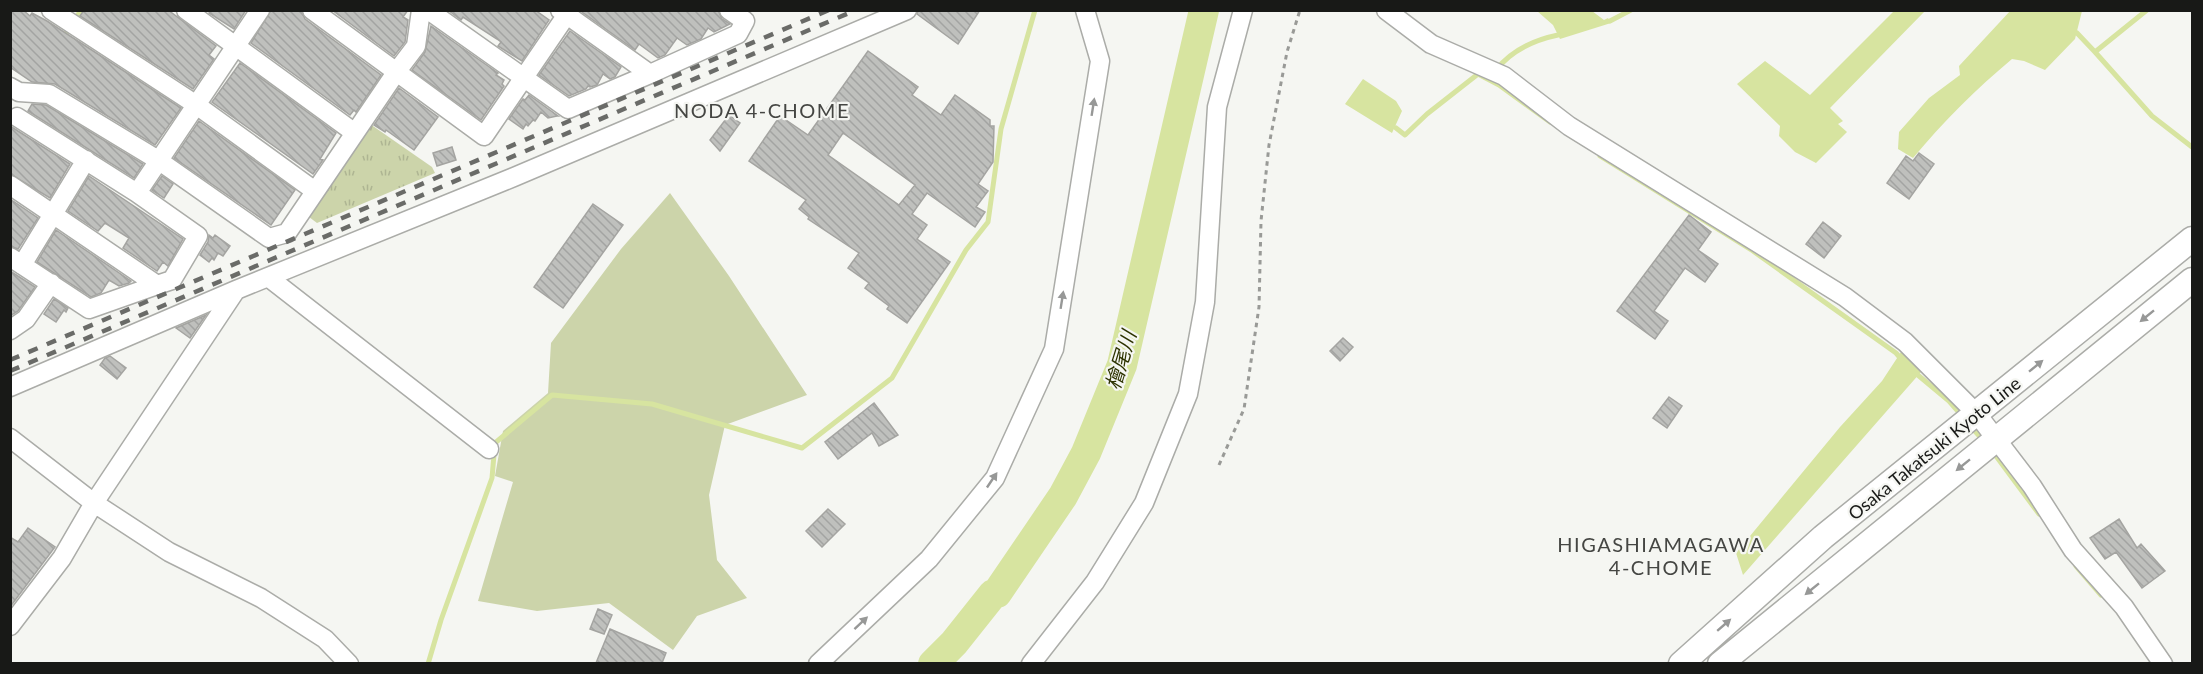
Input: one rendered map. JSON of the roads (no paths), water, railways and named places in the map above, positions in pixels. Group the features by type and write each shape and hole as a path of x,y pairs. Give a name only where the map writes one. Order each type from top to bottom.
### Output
{"main road":[{"name":"Osaka Takatsuki Kyoto Line","path":"1681,663 1823,537 2193,239"},
{"name":"Osaka Takatsuki Kyoto Line","path":"1720,663 2193,280"}],"street":[{"path":"51,10 195,104 315,191"},
{"path":"186,10 355,133"},
{"path":"137,193 260,10"},
{"path":"312,10 484,136 566,12 650,74"},
{"path":"10,87 19,92 49,94 158,160 268,238 287,233 416,46 421,10"},
{"path":"428,10 568,109 738,34 745,21 729,10"},
{"path":"10,387 236,290 514,177 907,10"},
{"path":"818,663 929,559 995,478 1054,349 1100,61 1085,10"},
{"path":"1031,663 1095,582 1144,503 1188,394 1205,302 1217,107 1243,10"},
{"path":"1386,10 1431,44 1504,76 1569,126 1845,297 1905,342 1977,414 2032,486 2073,550 2124,607 2163,663"},
{"path":"16,117 86,160 137,193 198,236 172,280 89,309 16,261 54,213 86,160"},
{"path":"10,185 157,285"},
{"path":"268,277 489,449"},
{"path":"10,330 26,319 51,283"},
{"path":"10,626 63,558 94,503 236,290"},
{"path":"10,438 94,503 169,552 261,598 325,639 349,663"}],"waterway":[{"path":"62,39 81,10"},
{"path":"428,664 441,620 492,478 495,443 552,395 652,404 802,448 892,378 966,250 988,222 1001,129 1035,10"},
{"name":"檜尾川","path":"933,664 954,643 993,594 997,593 1063,496 1086,453 1122,365 1204,10"},
{"path":"1610,21 1631,10"},
{"path":"2077,33 2095,52 2147,10"},
{"path":"1496,70 1524,47 1558,35"},
{"path":"2095,52 2152,116 2192,147"},
{"path":"1396,128 1405,135 1427,114 1478,74 1499,85 1550,122"},
{"path":"1600,156 1753,251 1896,353 1902,360"},
{"path":"1913,371 1949,401 1963,417"},
{"path":"1971,427 1985,442"},
{"path":"1993,452 2039,514"},
{"path":"2076,566 2101,595"}],"railway":[{"path":"10,360 829,10"},
{"path":"10,371 856,10"}],"district":[{"name":"NODA 4-CHOME","path":"762,110"},
{"name":"HIGASHIAMAGAWA 4-CHOME","path":"1661,556"}]}
